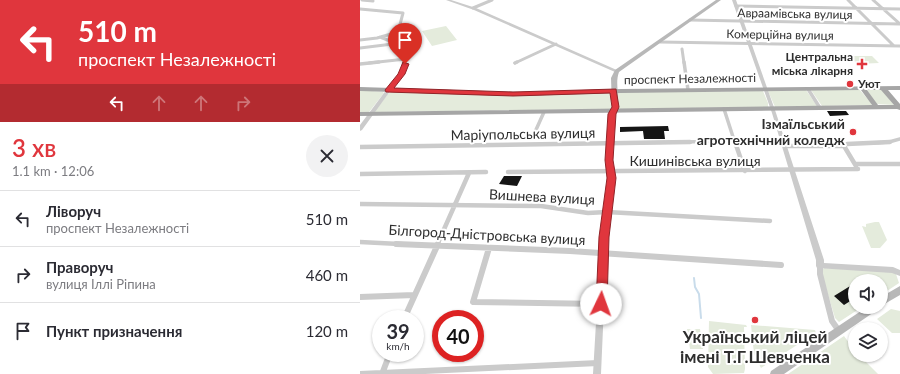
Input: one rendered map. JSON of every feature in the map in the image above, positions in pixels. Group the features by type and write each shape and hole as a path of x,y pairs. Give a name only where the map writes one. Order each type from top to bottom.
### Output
{"main road":[{"path":"613,111 615,107 614,78 617,71 719,0"},
{"path":"862,88 876,107"},
{"path":"883,88 900,107"},
{"name":"проспект Незалежності","path":"360,89 513,94 614,91 900,88"},
{"path":"360,114 900,107"},
{"path":"888,298 900,290"},
{"path":"775,374 864,314"}],"street":[{"path":"362,0 373,1"},
{"path":"448,0 473,8 617,71"},
{"path":"486,0 490,1"},
{"path":"734,0 772,109 820,260 820,274 832,322 839,331"},
{"path":"848,0 894,46"},
{"path":"873,0 900,24"},
{"path":"473,8 490,1"},
{"path":"736,6 900,9"},
{"path":"360,9 402,12 398,32 360,40"},
{"name":"Авраамівська вулиця","path":"690,20 900,24"},
{"path":"380,37 389,42 400,43"},
{"path":"360,48 409,42 406,59 401,74 360,129"},
{"name":"Комерційна вулиця","path":"660,42 900,46"},
{"path":"515,63 556,44"},
{"path":"682,49 688,90"},
{"path":"360,64 406,59"},
{"path":"607,67 616,68 626,65"},
{"path":"607,67 612,71 614,78"},
{"path":"808,89 820,108"},
{"path":"724,110 745,171"},
{"path":"597,374 604,253 611,172 609,164 613,111"},
{"path":"535,132 544,112"},
{"path":"784,146 844,146 847,144 889,142 900,139"},
{"name":"Маріупольська вулиця","path":"360,147 735,141"},
{"path":"844,146 855,164 900,164"},
{"name":"Кишинівська вулиця","path":"508,172 792,171 858,169 855,164"},
{"path":"360,174 486,172"},
{"path":"408,310 469,173"},
{"name":"Вишнева вулиця","path":"360,204 541,206 588,213 607,212 770,221"},
{"name":"Білгород-Дністровська вулиця","path":"360,242 604,253 780,265"},
{"path":"489,248 473,302 601,304"},
{"path":"820,266 893,270 900,273"},
{"path":"360,297 414,295"},
{"path":"382,373 386,362"},
{"path":"360,374 598,363"}],"green space":[{"path":"446,26 457,40 432,46 422,31"},
{"path":"850,56 872,56 879,63 857,64"},
{"path":"859,89 872,104 871,105 822,106 811,90"},
{"path":"360,90 384,93 369,112 360,113"},
{"path":"806,90 817,106 775,107 768,91"},
{"path":"867,90 882,90 894,105 876,104"},
{"path":"763,91 768,107 618,109 616,93 618,92"},
{"path":"391,92 611,93 612,109 375,112"},
{"path":"879,222 887,240 880,248 871,248 862,226 866,227 866,224"},
{"path":"824,268 893,272 896,274 899,283 888,290 888,274 848,274 848,314 851,314 839,322 835,318 821,271"},
{"path":"891,309 900,311 900,333 892,333 888,329 888,322 880,322 877,319 884,314 888,314 888,311"},
{"path":"709,321 746,325 747,327 744,327 744,373 713,374 708,367"},
{"path":"751,325 815,330 816,333 761,368 754,354"},
{"path":"687,329 700,329 703,349 690,349"},
{"path":"844,336 848,341 848,362 866,362 878,374 788,374"}],"building":[{"path":"827,111 846,111 849,115 830,116"},
{"path":"668,126 669,131 664,131 665,139 644,139 643,131 620,132 620,127"},
{"path":"504,176 522,176 517,186 499,184"},
{"path":"848,287 848,302 844,305 834,296"}],"waterway":[{"path":"694,278 695,287 699,294 701,318"}],"place":[{"name":"Центральна міська лікарня","path":"862,64"},
{"name":"Уют","path":"850,84"},
{"name":"Ізмаїльський агротехнічний коледж","path":"853,132"},
{"name":"Український ліцей імені Т.Г.Шевченка","path":"755,320"}],"route":[{"path":"405,64 401,74 389,90 513,94 614,91 615,109 612,114 609,160 611,178 604,237 601,304"}]}
